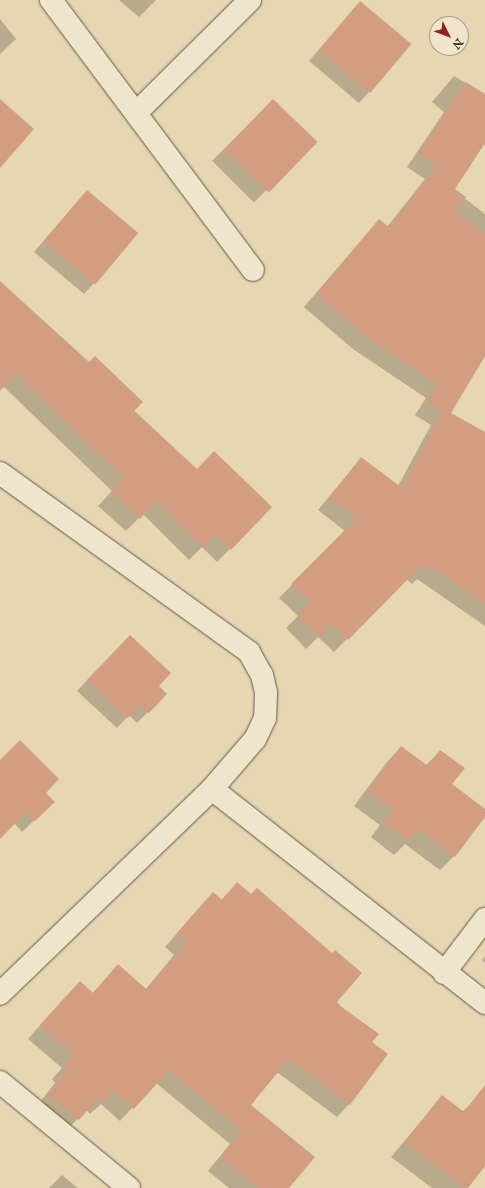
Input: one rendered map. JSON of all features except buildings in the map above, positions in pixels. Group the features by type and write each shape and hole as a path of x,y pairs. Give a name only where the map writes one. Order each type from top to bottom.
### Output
{"street":[{"path":"51,0 137,112 253,270"},
{"path":"137,112 250,0"},
{"path":"0,473 249,652 262,674 265,687 265,718 255,739 212,789 0,994"},
{"path":"212,789 444,973 485,1003"},
{"path":"444,973 485,919"},
{"path":"0,1082 129,1188"}]}
